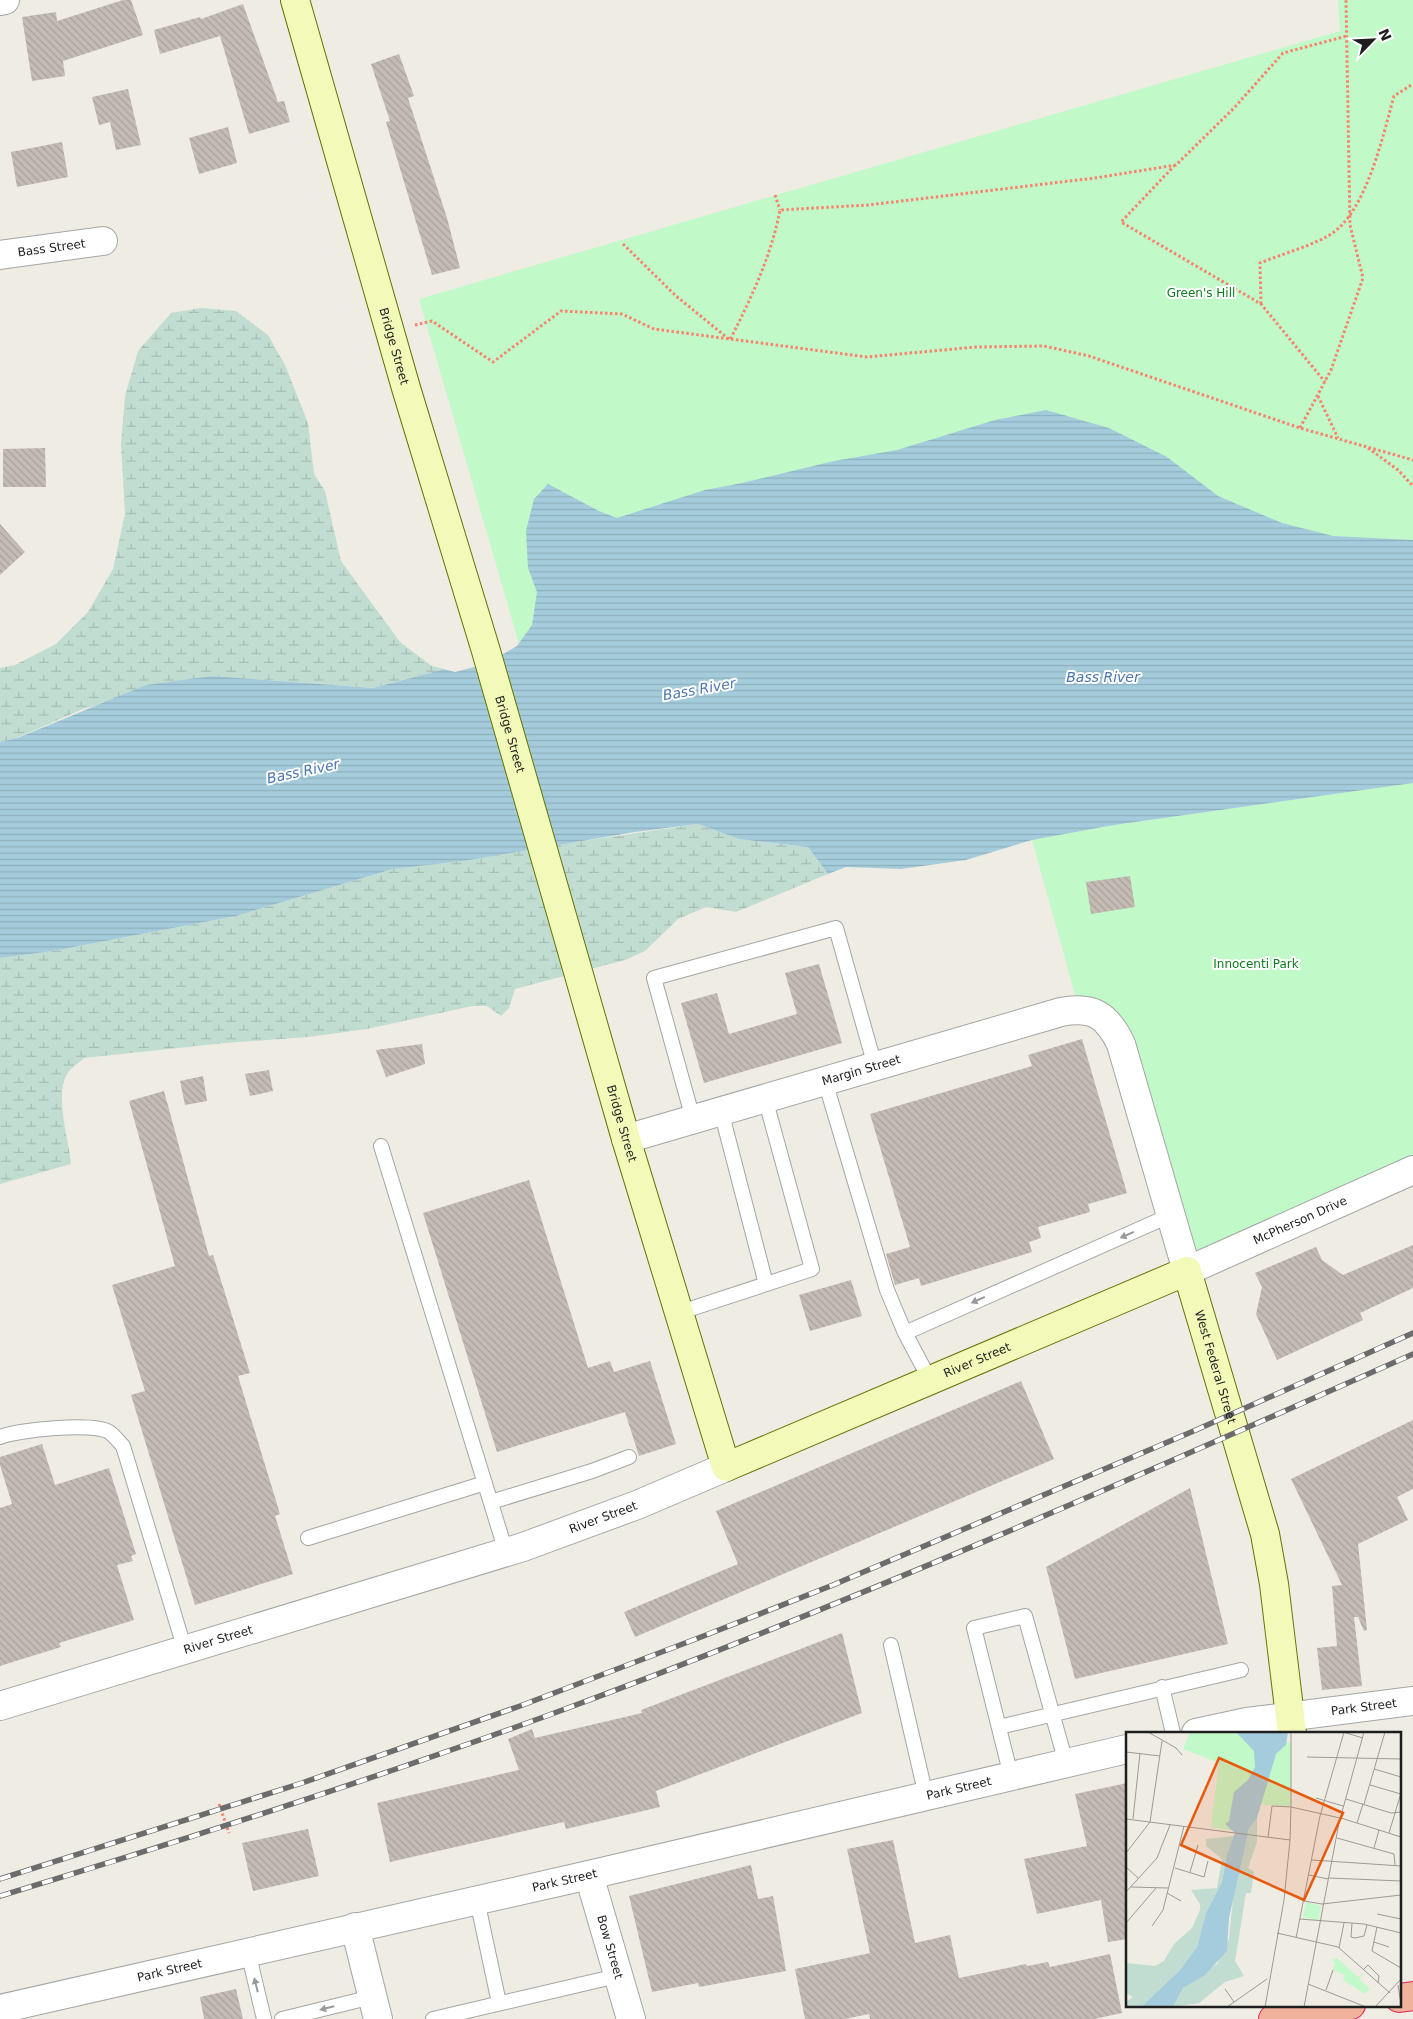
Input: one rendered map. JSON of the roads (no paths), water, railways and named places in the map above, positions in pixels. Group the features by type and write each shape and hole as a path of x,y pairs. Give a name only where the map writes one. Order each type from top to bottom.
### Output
{"highway":[{"path":"1400,1998 1413,1996"},
{"path":"1273,2019 1335,2010"}],"main road":[{"name":"Bridge Street","path":"295,0 390,332 486,651 626,1139 726,1467"},
{"name":"River Street","path":"726,1467 1187,1271"},
{"name":"West Federal Street","path":"1187,1271 1265,1534 1275,1593 1290,1724"}],"street":[{"path":"0,1 5,0"},
{"name":"Bass Street","path":"0,255 103,241"},
{"name":"Margin Street","path":"626,1139 1061,1012 1079,1009 1098,1014"},
{"name":"West Federal Street","path":"1098,1014 1113,1026 1121,1044 1187,1271"},
{"name":"McPherson Drive","path":"1187,1271 1413,1170"},
{"name":"River Street","path":"0,1706 580,1528 726,1467"},
{"name":"Park Street","path":"1200,1732 1234,1724 1290,1724 1413,1701"},
{"name":"Park Street","path":"0,2009 589,1875 1126,1749"},
{"name":"Bow Street","path":"589,1875 631,2019"},
{"path":"355,1927 375,2008"}],"lane":[{"path":"693,1119 654,978 836,928 874,1066"},
{"path":"825,1081 887,1290 905,1333 930,1380"},
{"path":"678,1313 812,1269 765,1098"},
{"path":"721,1111 766,1284"},
{"path":"381,1146 506,1552"},
{"path":"905,1333 1171,1215"},
{"path":"0,1437 12,1433 79,1427 108,1431 123,1446 185,1650"},
{"path":"491,1502 592,1472 630,1457"},
{"path":"308,1538 485,1483"},
{"path":"1011,1776 974,1628 1025,1616 1066,1763"},
{"path":"891,1644 926,1796"},
{"path":"999,1727 1162,1687 1241,1670"},
{"path":"1162,1687 1173,1732"},
{"path":"477,1900 499,2003"},
{"path":"248,1952 264,2019"},
{"path":"432,2019 617,1976"},
{"path":"282,2019 375,2008"}],"water":[{"name":"Bass River","path":"1046,410 1109,428 1167,457 1218,496 1282,523 1333,536 1413,540 1413,783 1114,825 1032,840 966,860 901,869 846,867 828,874 808,847 739,839 698,824 635,832 469,860 393,869 236,916 53,951 0,958 0,742 20,737 146,685 213,676 373,688 444,669 455,672 486,664 517,646 532,625 537,592 528,568 526,531 534,499 548,484 599,511 617,518 705,490 834,461 897,450 995,420"}],"railway":[{"path":"0,1879 302,1783 520,1706 701,1637 833,1585 1196,1430 1413,1333"},
{"path":"0,1896 345,1787 659,1674 984,1542 1413,1354"}],"park label":[{"name":"Green's Hill","path":"1201,293"},
{"name":"Innocenti Park","path":"1256,964"}]}
